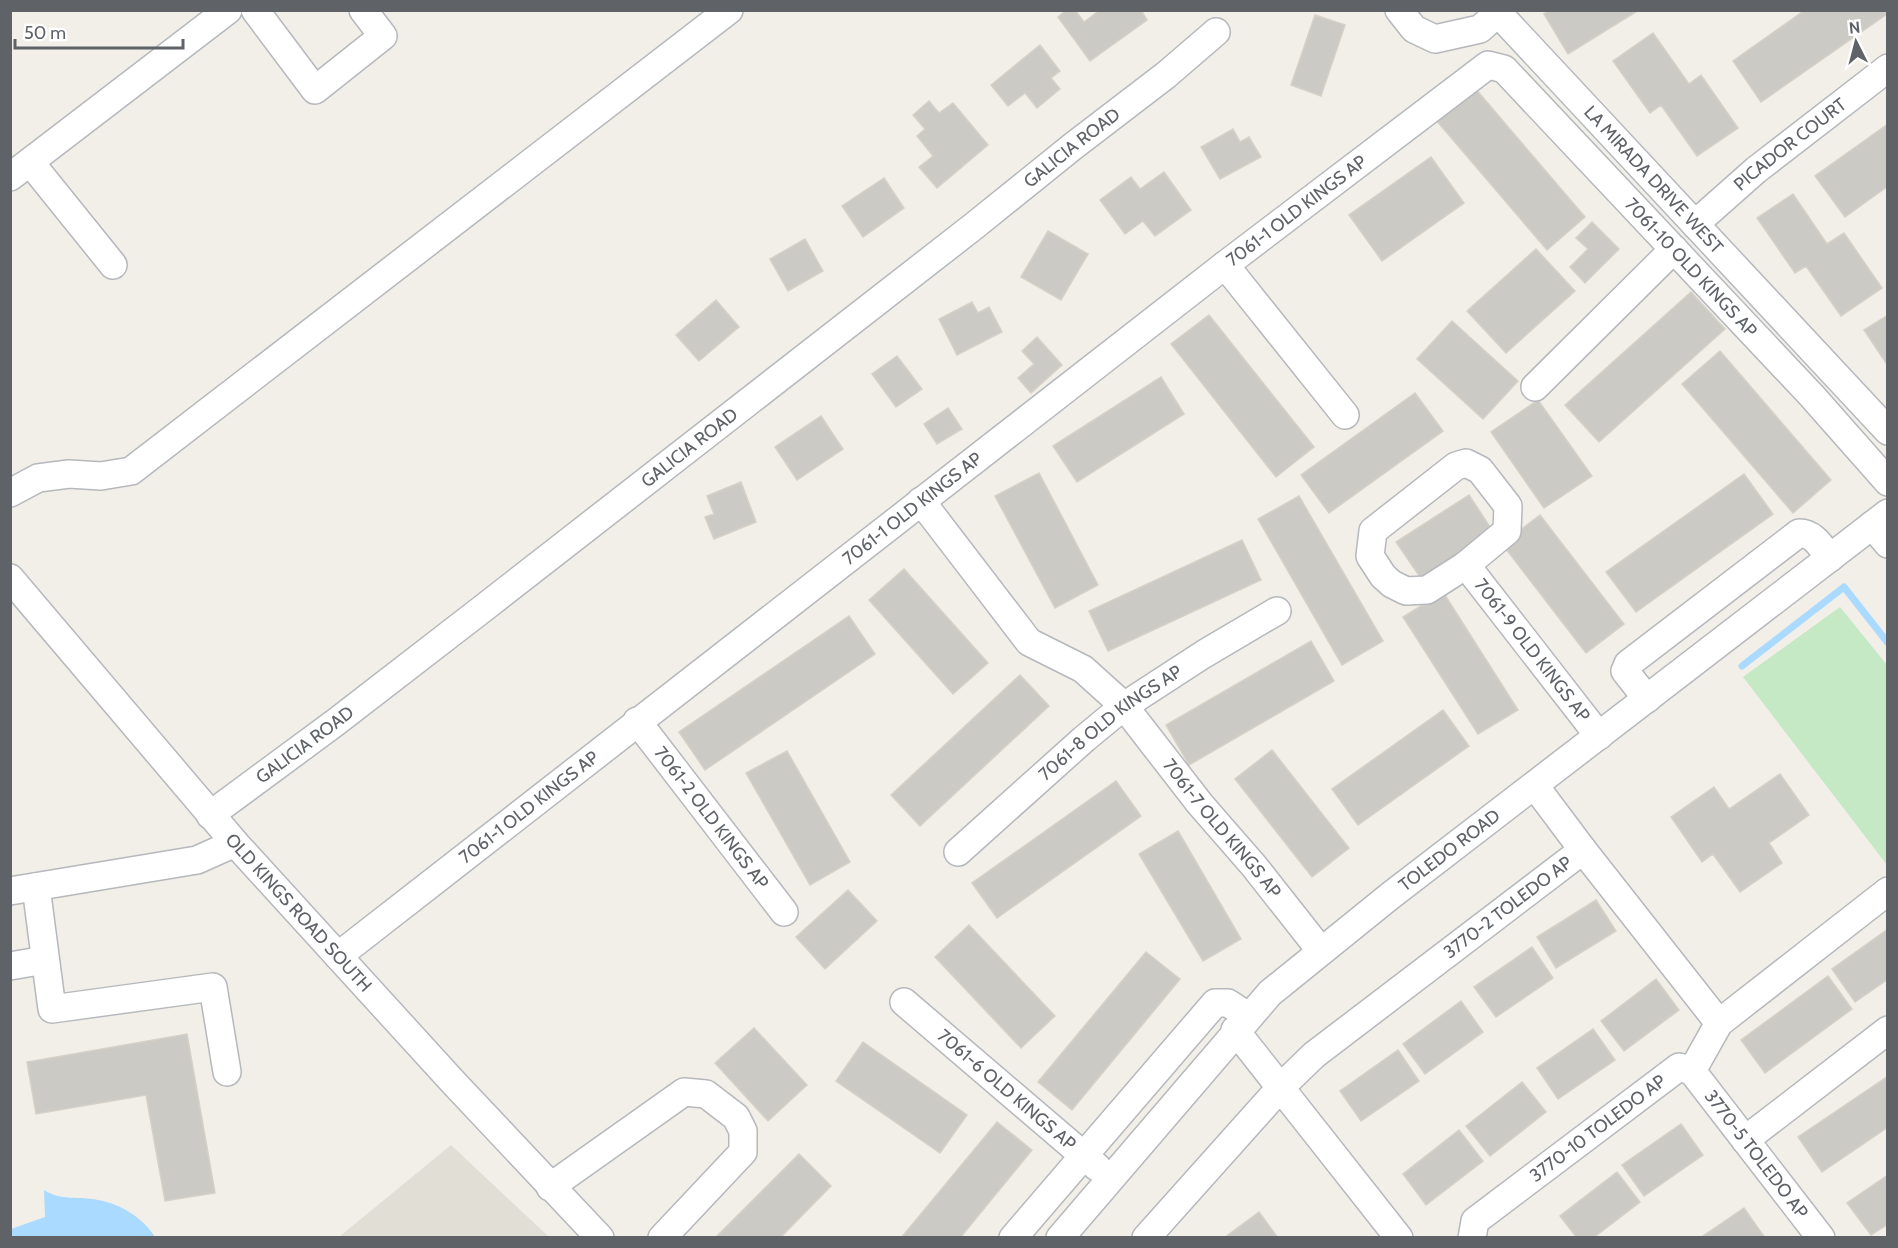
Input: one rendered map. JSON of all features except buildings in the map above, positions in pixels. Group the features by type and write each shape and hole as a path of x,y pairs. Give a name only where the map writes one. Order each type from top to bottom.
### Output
{"street":[{"path":"113,265 20,170 228,10"},
{"path":"255,10 315,90 383,36 363,10"},
{"path":"10,493 38,478 69,474 101,476 131,471 729,10"},
{"name":"LA MIRADA DRIVE WEST","path":"1399,10 1414,28 1435,39 1480,30 1500,12 1887,432"},
{"name":"GALICIA ROAD","path":"210,815 336,722 481,610 974,226 1166,75 1216,32"},
{"name":"7061-10 OLD KINGS AP","path":"1488,65 1504,69 1812,396 1887,482"},
{"name":"7061-1 OLD KINGS AP","path":"338,956 1225,265 1488,65"},
{"name":"PICADOR COURT","path":"1695,224 1756,170 1887,68"},
{"path":"1535,387 1674,249"},
{"path":"1225,265 1345,415"},
{"path":"1466,463 1480,470 1508,506 1508,519 1507,531 1466,565 1428,590 1406,591 1383,576 1370,556 1373,531 1456,466 1466,463"},
{"name":"7061-7 OLD KINGS AP","path":"921,501 1029,642 1083,669 1124,706 1200,804 1254,866 1322,951"},
{"name":"TOLEDO ROAD","path":"1060,1238 1241,1023 1269,993 1390,896 1830,558 1882,527"},
{"path":"1647,699 1625,671 1628,664 1637,657 1799,533 1806,533 1815,539 1830,558"},
{"name":"7061-9 OLD KINGS AP","path":"1466,565 1599,736"},
{"name":"OLD KINGS ROAD SOUTH","path":"10,578 235,843 550,1187 600,1238"},
{"name":"7061-8 OLD KINGS AP","path":"957,852 1124,706 1204,654 1277,611"},
{"name":"7061-2 OLD KINGS AP","path":"637,722 784,912"},
{"path":"1535,786 1583,850"},
{"path":"228,1072 213,987 52,1009 45,960 23,890 197,860 235,843"},
{"name":"3770-2 TOLEDO AP","path":"1146,1238 1281,1087 1314,1055 1583,850 1719,1023"},
{"path":"1692,1071 1719,1023 1887,891"},
{"path":"10,966 45,960"},
{"name":"7061-6 OLD KINGS AP","path":"904,1002 1110,1177"},
{"path":"1013,1238 1215,1003 1228,1003 1281,1087 1399,1238"},
{"path":"1745,1140 1887,1030"},
{"name":"3770-10 TOLEDO AP","path":"1472,1238 1475,1221 1679,1067 1692,1071"},
{"name":"3770-5 TOLEDO AP","path":"1692,1071 1821,1238"},
{"path":"550,1187 684,1092 706,1094 736,1117 743,1131 744,1152 662,1238"}],"shaded area":[{"path":"451,1145 549,1237 339,1237"}],"green space":[{"path":"1840,607 1887,665 1887,865 1743,677"}],"water":[{"path":"44,1190 57,1196 91,1199 115,1205 138,1218 155,1237 11,1237 11,1229 45,1217"}],"waterway":[{"path":"1742,666 1844,587 1888,643"}]}
